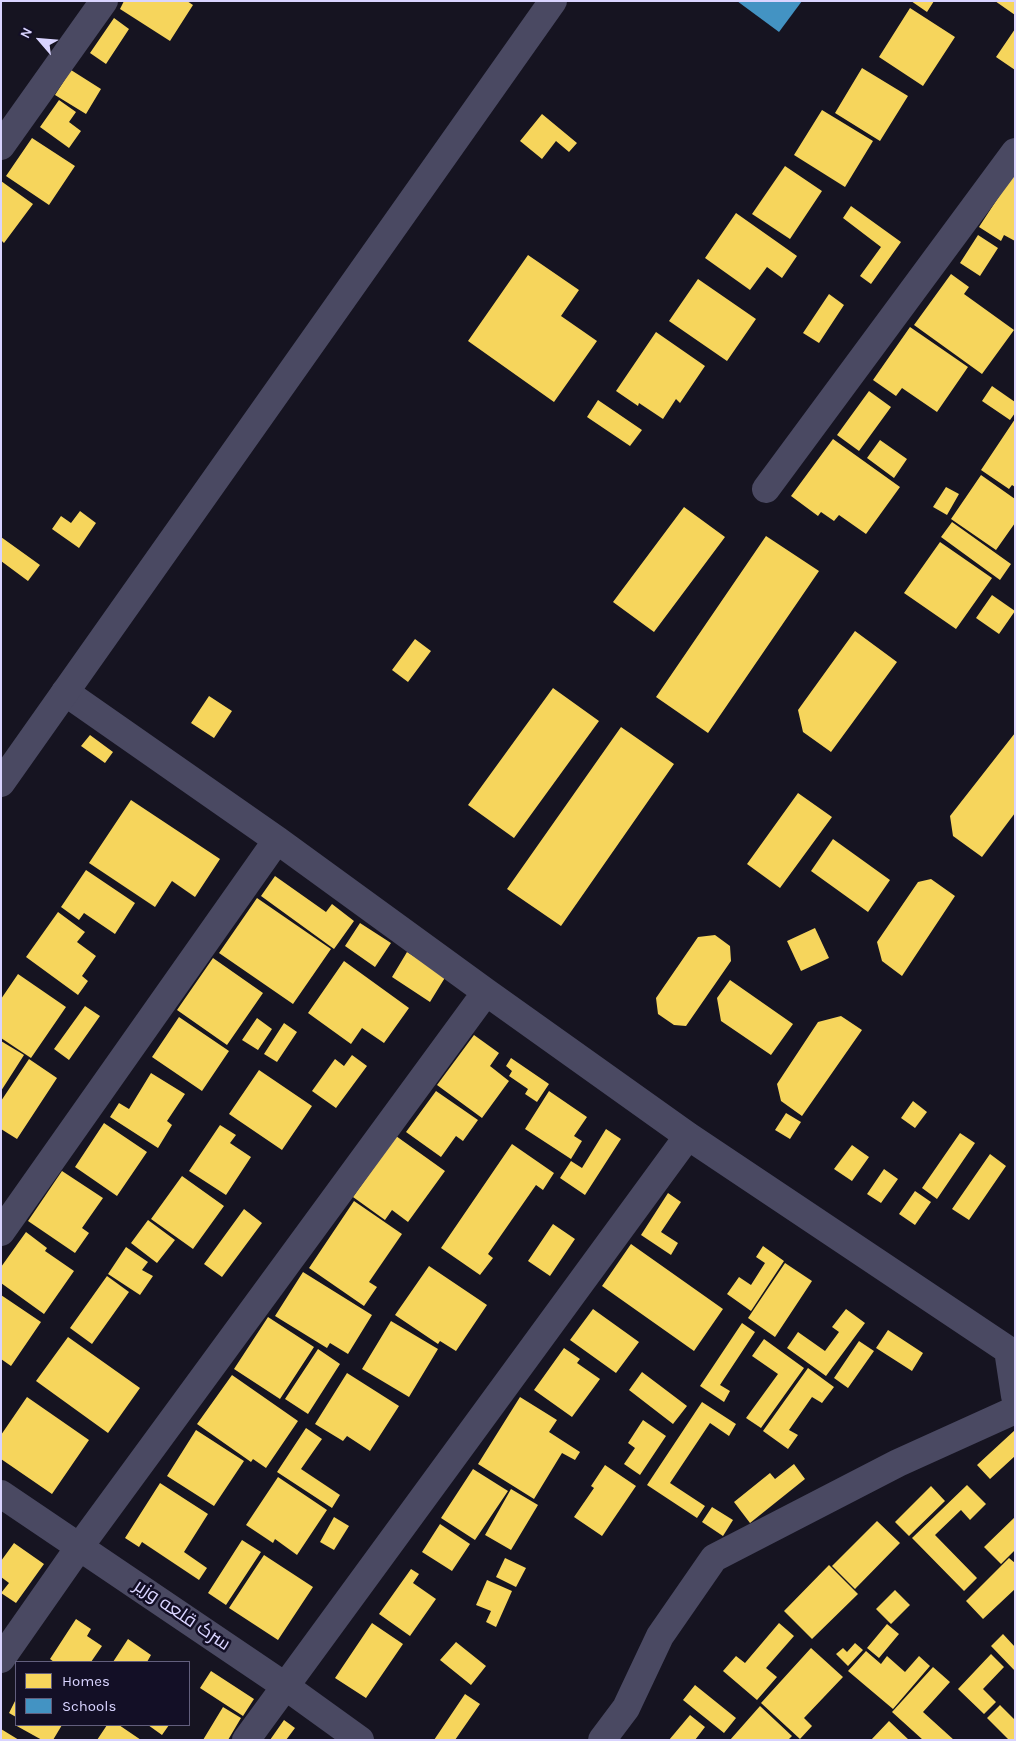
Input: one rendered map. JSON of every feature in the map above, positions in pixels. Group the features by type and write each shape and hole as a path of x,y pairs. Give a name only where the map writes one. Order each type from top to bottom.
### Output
{"street":[{"path":"1,146 104,1"},
{"path":"1,783 553,1"},
{"path":"766,489 1015,152"},
{"path":"65,692 277,840 688,1136 1008,1350 1015,1396"},
{"path":"1,1232 277,840"},
{"path":"1,1659 80,1546 486,992"},
{"path":"246,1740 688,1136"},
{"path":"602,1740 626,1708 660,1636 714,1558 898,1463 1015,1410"},
{"name":"سرک قلعه وزیر","path":"1,1494 285,1686 360,1740"}],"building: Homes":[{"path":"124,1 187,1 193,5 170,41 120,9"},
{"path":"911,1 934,1 927,12"},
{"path":"995,1 1015,1 1015,15"},
{"path":"910,8 955,37 923,86 879,57"},
{"path":"114,18 129,29 106,64 90,53"},
{"path":"1015,29 1015,70 996,57"},
{"path":"862,68 908,96 880,141 835,113"},
{"path":"71,70 101,89 86,114 55,95"},
{"path":"59,100 76,112 69,122 81,131 69,148 40,127"},
{"path":"822,110 873,141 845,187 794,155"},
{"path":"542,114 577,143 569,152 556,141 542,159 520,141"},
{"path":"32,138 75,166 49,205 6,176"},
{"path":"785,166 822,191 790,239 752,214"},
{"path":"1015,172 1015,241 1004,235 1001,241 979,227"},
{"path":"1,181 33,204 4,243 1,240"},
{"path":"851,206 901,242 871,284 860,276 881,247 843,218"},
{"path":"736,213 797,256 782,278 767,267 750,290 705,258"},
{"path":"978,235 998,248 980,276 960,263"},
{"path":"528,255 579,290 561,316 597,341 554,402 468,341"},
{"path":"951,274 969,287 964,294 1014,330 982,374 914,325"},
{"path":"698,279 756,319 727,361 669,321"},
{"path":"829,294 844,305 819,343 803,333"},
{"path":"910,327 968,367 937,412 902,388 896,396 873,380"},
{"path":"656,332 705,366 680,403 676,399 663,419 639,403 638,406 616,391"},
{"path":"992,386 1015,402 1015,413 1010,420 982,401"},
{"path":"869,391 891,407 859,451 837,435"},
{"path":"598,400 642,430 630,446 587,417"},
{"path":"1015,419 1015,487 1012,485 1009,489 981,470"},
{"path":"833,439 900,487 866,534 839,515 834,521 821,512 818,516 791,496"},
{"path":"880,440 907,459 894,478 867,458"},
{"path":"981,475 1015,499 1015,523 996,550 951,519"},
{"path":"946,487 959,494 947,515 933,507"},
{"path":"684,507 725,537 654,632 613,602"},
{"path":"80,511 96,523 79,548 52,529 61,516 71,523"},
{"path":"952,522 1011,564 1000,580 941,537"},
{"path":"766,536 819,571 708,733 656,697"},
{"path":"1,537 40,565 28,581 1,561"},
{"path":"940,542 992,578 956,629 904,593"},
{"path":"992,595 1015,611 999,634 976,618"},
{"path":"855,631 897,662 831,752 803,732 798,710"},
{"path":"415,639 431,651 408,682 392,670"},
{"path":"553,688 599,721 514,838 468,805"},
{"path":"209,696 232,711 214,738 191,723"},
{"path":"621,727 674,764 561,926 507,889"},
{"path":"1015,733 1015,813 982,857 953,836 950,816"},
{"path":"90,735 113,752 105,763 81,746"},
{"path":"798,793 832,817 780,888 747,864"},
{"path":"131,800 220,859 195,897 172,881 155,907 89,863"},
{"path":"833,839 890,880 868,912 811,871"},
{"path":"86,870 135,903 115,934 84,913 79,920 61,907"},
{"path":"275,876 326,912 332,904 354,921 334,949 261,896"},
{"path":"931,879 955,896 902,976 882,961 877,942 918,882"},
{"path":"257,898 331,949 293,1004 219,953"},
{"path":"58,912 85,932 77,942 96,956 82,976 88,981 78,995 26,957"},
{"path":"360,923 391,943 375,967 345,946"},
{"path":"815,928 829,958 801,971 787,941"},
{"path":"715,935 730,946 731,961 686,1026 674,1025 658,1014 656,998 698,937"},
{"path":"407,952 446,976 430,1002 392,977"},
{"path":"213,958 263,993 227,1045 177,1010"},
{"path":"344,961 409,1008 384,1043 362,1028 351,1044 308,1013"},
{"path":"18,974 66,1007 31,1058 1,1038 1,999"},
{"path":"730,980 793,1024 771,1055 721,1021 717,998"},
{"path":"85,1006 100,1016 69,1060 54,1049"},
{"path":"841,1016 862,1030 802,1116 781,1101 777,1084 818,1022"},
{"path":"179,1017 229,1051 202,1091 152,1057"},
{"path":"257,1018 272,1029 258,1050 242,1040"},
{"path":"284,1023 297,1032 277,1062 264,1054"},
{"path":"474,1035 499,1053 490,1066 509,1081 482,1118 437,1085"},
{"path":"1,1041 24,1055 1,1091"},
{"path":"352,1055 367,1066 336,1108 312,1091 335,1059 344,1066"},
{"path":"511,1058 549,1084 537,1102 525,1094 528,1089 509,1076 512,1071 506,1066"},
{"path":"29,1059 57,1078 17,1139 1,1129 1,1101"},
{"path":"259,1070 312,1106 282,1150 229,1114"},
{"path":"151,1073 185,1094 167,1121 172,1125 158,1148 110,1117 119,1103 129,1109"},
{"path":"436,1091 478,1120 463,1141 456,1136 441,1157 406,1132"},
{"path":"549,1091 587,1117 574,1136 582,1141 571,1159 525,1129"},
{"path":"913,1101 927,1112 915,1128 901,1118"},
{"path":"786,1113 801,1122 790,1139 775,1130"},
{"path":"104,1123 147,1152 117,1196 75,1167"},
{"path":"220,1125 236,1135 230,1143 251,1157 226,1195 189,1171"},
{"path":"606,1129 621,1139 585,1195 560,1178 571,1161 582,1168"},
{"path":"960,1133 975,1143 937,1199 922,1188"},
{"path":"396,1136 445,1171 408,1222 392,1210 385,1220 353,1197"},
{"path":"512,1144 554,1173 543,1190 536,1185 488,1254 493,1258 480,1275 441,1248"},
{"path":"852,1145 869,1157 852,1181 834,1169"},
{"path":"990,1154 1006,1166 969,1220 952,1209"},
{"path":"884,1169 898,1179 881,1203 867,1194"},
{"path":"62,1171 103,1198 82,1228 89,1233 75,1253 28,1221"},
{"path":"182,1176 224,1206 193,1249 151,1219"},
{"path":"915,1191 931,1202 915,1225 899,1214"},
{"path":"668,1193 681,1202 661,1232 678,1243 671,1255 641,1235"},
{"path":"354,1201 402,1234 369,1282 377,1287 364,1306 309,1268"},
{"path":"244,1209 262,1223 222,1277 204,1264"},
{"path":"148,1220 175,1240 157,1263 131,1243"},
{"path":"553,1224 575,1239 550,1276 528,1261"},
{"path":"26,1232 47,1248 45,1251 74,1271 44,1314 1,1283 1,1267"},
{"path":"631,1244 723,1309 694,1351 602,1286"},
{"path":"763,1246 784,1261 751,1311 727,1294 739,1277 751,1285 765,1263 756,1257"},
{"path":"126,1247 148,1262 142,1270 153,1276 140,1295 108,1274"},
{"path":"785,1263 812,1281 775,1337 748,1318"},
{"path":"429,1266 487,1305 456,1351 440,1341 438,1344 395,1315"},
{"path":"303,1272 372,1315 348,1354 330,1343 327,1348 275,1316"},
{"path":"107,1276 129,1292 92,1344 70,1328"},
{"path":"1,1295 41,1322 11,1366 1,1359"},
{"path":"593,1309 639,1342 616,1373 570,1340"},
{"path":"846,1309 865,1323 826,1376 787,1348 798,1332 825,1351 839,1332 832,1327"},
{"path":"268,1317 314,1347 280,1399 234,1369"},
{"path":"391,1321 438,1349 409,1397 362,1369"},
{"path":"742,1323 755,1332 720,1385 730,1391 724,1402 700,1386"},
{"path":"888,1330 923,1353 912,1371 876,1348"},
{"path":"68,1337 140,1388 108,1433 36,1381"},
{"path":"764,1339 804,1368 761,1428 746,1418 778,1374 752,1356"},
{"path":"859,1341 874,1351 848,1388 834,1378"},
{"path":"564,1348 580,1359 577,1363 600,1379 572,1417 534,1390"},
{"path":"318,1349 340,1364 308,1414 285,1399"},
{"path":"808,1368 834,1387 822,1403 812,1397 789,1430 798,1435 788,1449 763,1431"},
{"path":"642,1372 687,1406 673,1424 629,1390"},
{"path":"347,1373 399,1406 370,1451 347,1436 343,1441 315,1424"},
{"path":"232,1375 298,1421 266,1468 253,1459 251,1462 197,1424"},
{"path":"27,1397 89,1440 52,1494 1,1459 1,1435"},
{"path":"520,1397 557,1420 549,1432 580,1452 575,1460 562,1453 534,1499 478,1464"},
{"path":"702,1402 736,1424 729,1436 710,1423 670,1483 705,1506 697,1518 647,1485"},
{"path":"643,1420 666,1436 640,1475 624,1464 635,1448 628,1443"},
{"path":"306,1428 322,1439 301,1469 340,1495 332,1508 277,1472"},
{"path":"196,1430 244,1461 214,1506 167,1476"},
{"path":"1015,1430 1015,1456 990,1479 977,1465"},
{"path":"794,1464 805,1479 750,1523 734,1502 770,1473 775,1479"},
{"path":"605,1465 636,1486 602,1536 574,1517 594,1488 591,1486"},
{"path":"473,1469 508,1491 475,1540 441,1518"},
{"path":"278,1477 327,1510 297,1555 275,1539 273,1543 246,1525"},
{"path":"160,1483 208,1514 184,1552 207,1568 199,1580 142,1542 139,1547 125,1538"},
{"path":"967,1485 986,1504 970,1520 961,1510 935,1535 977,1578 964,1591 912,1538"},
{"path":"931,1486 945,1501 909,1536 895,1522"},
{"path":"511,1489 538,1505 511,1550 485,1535"},
{"path":"712,1507 733,1520 723,1536 702,1522"},
{"path":"334,1517 349,1526 334,1550 320,1542"},
{"path":"1015,1517 1015,1550 1001,1564 984,1547"},
{"path":"877,1521 900,1543 855,1589 832,1566"},
{"path":"440,1524 470,1544 452,1571 422,1552"},
{"path":"242,1540 261,1552 226,1605 208,1593"},
{"path":"14,1543 44,1564 16,1603 1,1593 9,1583 1,1577 1,1561"},
{"path":"264,1555 313,1587 278,1640 229,1608"},
{"path":"505,1558 526,1568 516,1587 496,1577"},
{"path":"1009,1558 1015,1563 1015,1589 983,1619 966,1601"},
{"path":"829,1565 858,1594 812,1639 784,1611"},
{"path":"411,1569 419,1574 413,1583 436,1599 410,1636 379,1614"},
{"path":"487,1580 512,1591 496,1627 486,1622 491,1611 476,1605"},
{"path":"895,1590 910,1605 891,1624 876,1609"},
{"path":"76,1619 91,1629 87,1636 102,1646 92,1661 53,1661 50,1659"},
{"path":"372,1623 403,1644 366,1698 335,1678"},
{"path":"779,1623 794,1636 766,1668 777,1677 757,1700 723,1671 736,1656 745,1663"},
{"path":"887,1624 899,1634 879,1658 867,1648"},
{"path":"1003,1634 1015,1647 1015,1671 991,1646"},
{"path":"128,1639 151,1655 148,1661 114,1661"},
{"path":"456,1642 486,1666 471,1685 440,1660"},
{"path":"855,1643 863,1650 848,1666 836,1654 843,1648 847,1652"},
{"path":"811,1648 843,1677 804,1718 812,1726 800,1739 761,1703"},
{"path":"866,1651 881,1664 887,1656 905,1672 919,1656 930,1666 893,1709 848,1671"},
{"path":"991,1654 1004,1667 983,1689 996,1702 984,1714 958,1689"},
{"path":"933,1667 950,1682 923,1712 954,1740 923,1740 892,1712"},
{"path":"211,1671 254,1699 243,1716 200,1688"},
{"path":"695,1685 736,1718 724,1733 683,1700"},
{"path":"465,1694 480,1704 455,1740 434,1740"},
{"path":"15,1701 15,1716 9,1713"},
{"path":"1000,1705 1015,1720 1015,1740 1009,1740 987,1718"},
{"path":"760,1706 792,1736 788,1740 730,1740"},
{"path":"223,1707 241,1718 228,1740 203,1740"},
{"path":"690,1715 705,1727 695,1740 669,1740"},
{"path":"284,1720 295,1728 286,1740 270,1740"},
{"path":"889,1721 909,1740 871,1740"},
{"path":"17,1726 61,1726 53,1740 42,1740"},
{"path":"106,1726 120,1726 141,1740 97,1740"},
{"path":"149,1726 168,1726 162,1735"},
{"path":"1,1729 19,1740 1,1740"}],"building: Schools":[{"path":"737,1 802,1 779,32"}]}
